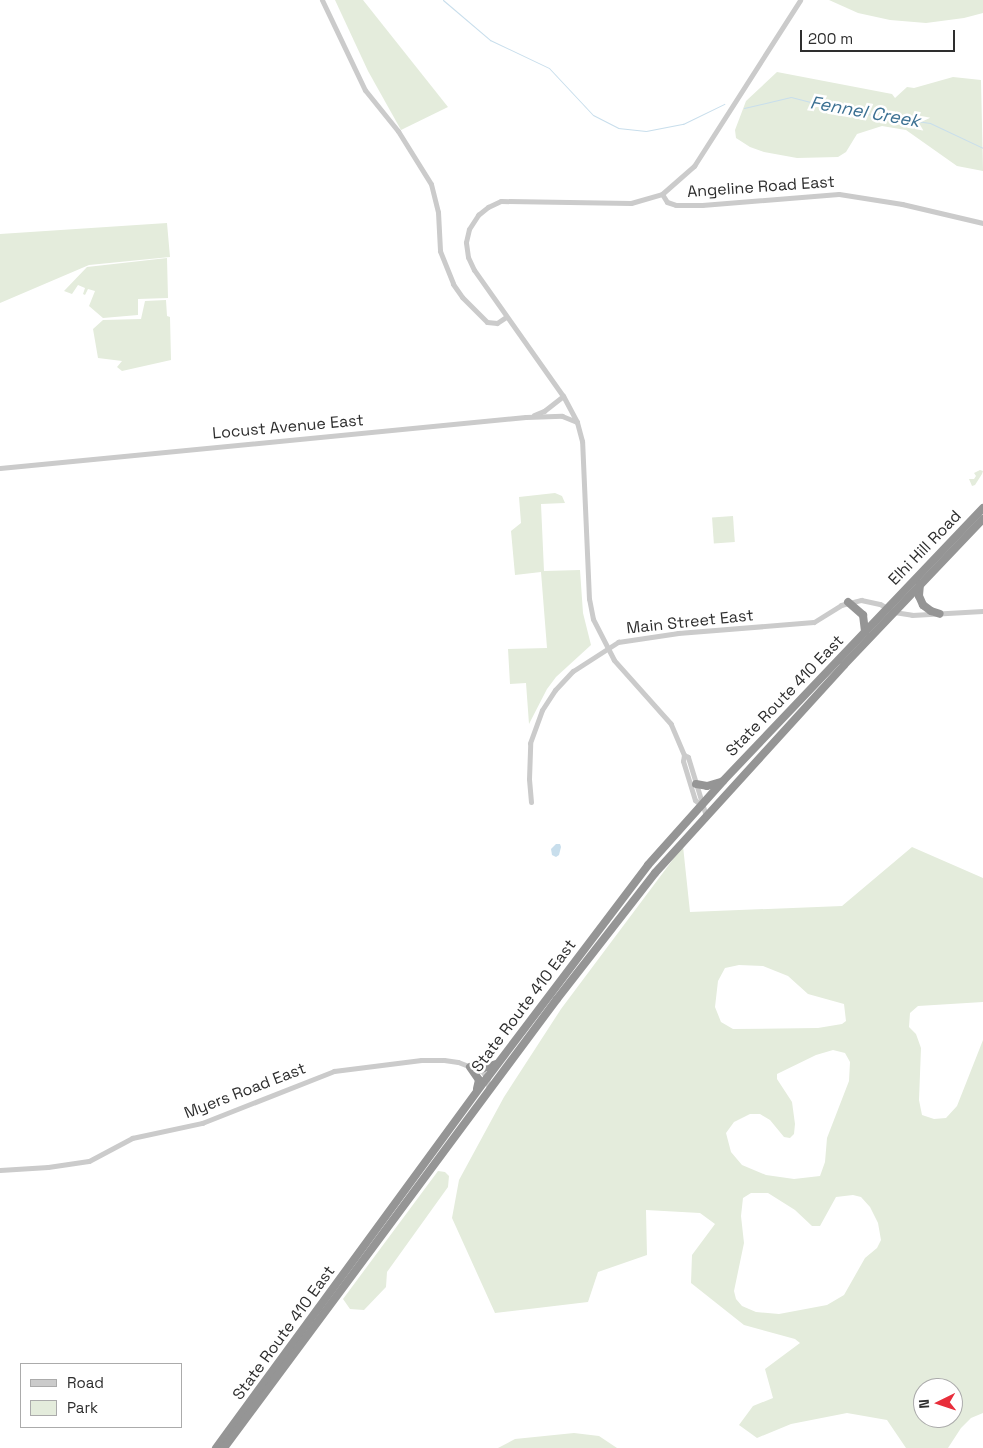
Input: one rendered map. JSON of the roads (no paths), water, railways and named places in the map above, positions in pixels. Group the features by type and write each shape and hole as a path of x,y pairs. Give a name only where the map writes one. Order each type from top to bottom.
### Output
{"highway":[{"name":"Elhi Hill Road","path":"890,610 983,508"},
{"name":"Elhi Hill Road","path":"890,610 920,584 983,519"},
{"path":"920,584 919,596 923,605 931,611 940,614"},
{"path":"848,602 863,615 865,632"},
{"name":"State Route 410 East","path":"216,1448 487,1078 648,865 701,804 865,632 890,610"},
{"name":"State Route 410 East","path":"224,1448 489,1090 655,873 890,610"},
{"path":"693,784 707,786 723,781"},
{"path":"476,1095 479,1080 474,1068 486,1069 500,1061"}],"street":[{"path":"322,0 365,90 392,123 431,184 438,212 440,251 453,284 462,297 487,322 497,324 506,317"},
{"path":"706,816 701,804 701,797 693,784 688,758 684,755 674,730 665,715 614,660 592,619 589,599 582,436 578,422 563,396 506,317 468,256 466,242 471,224 488,207 501,201 631,203 662,194 694,166 800,0"},
{"name":"Angeline Road East","path":"662,194 668,202 676,205 702,205 839,194 902,204 983,223"},
{"path":"526,417 544,411 563,396"},
{"name":"Locust Avenue East","path":"0,468 526,417 562,416 578,422"},
{"path":"848,602 867,600 890,610 912,615 983,611"},
{"name":"Main Street East","path":"532,802 530,751 538,717 564,680 607,648 625,640 662,634 814,622 848,602"},
{"name":"Myers Road East","path":"0,1170 48,1167 89,1161 132,1138 202,1123 334,1071 421,1060 444,1060 482,1071 487,1078"},
{"path":"487,1078 489,1090"}],"water":[{"path":"556,844 560,844 561,847 559,855 556,857 552,855 551,849"}],"waterway":[{"name":"Fennel Creek","path":"443,0 490,40 549,68 593,115 618,128 646,131 683,124 724,104"},
{"name":"Fennel Creek","path":"744,108 791,97 845,111 930,123 983,148"}]}
